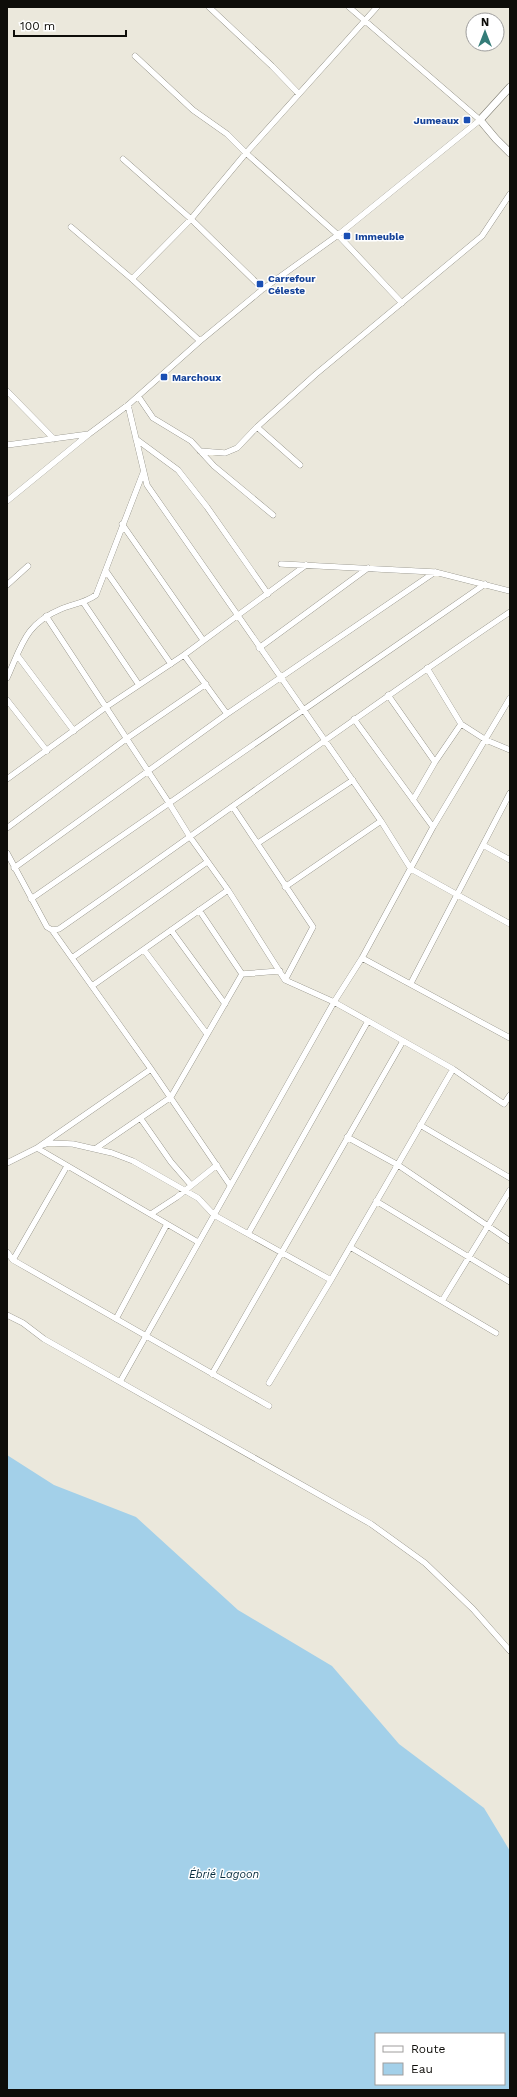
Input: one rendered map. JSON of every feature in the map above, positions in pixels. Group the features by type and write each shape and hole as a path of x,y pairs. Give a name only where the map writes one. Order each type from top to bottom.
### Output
{"street":[{"path":"209,7 272,66 298,93"},
{"path":"349,7 480,120 510,153"},
{"path":"132,279 191,219 298,93 366,21 377,7"},
{"path":"135,56 192,110 227,134 246,153 338,235 402,303"},
{"path":"8,500 89,434 128,405 200,341 263,289 338,235 480,120 510,87"},
{"path":"123,159 191,219 263,289"},
{"path":"200,451 225,453 237,448 257,427 482,236 510,194"},
{"path":"71,227 132,279 200,341"},
{"path":"7,391 54,439"},
{"path":"138,396 153,418 191,441 214,466 273,516"},
{"path":"128,405 147,485 259,648 353,780 411,869 510,924"},
{"path":"257,427 300,465"},
{"path":"7,445 89,434"},
{"path":"136,439 178,470 207,507 268,594"},
{"path":"7,678 17,655 35,623 46,616 83,602 96,595 122,524 144,473"},
{"path":"122,524 203,640"},
{"path":"281,564 434,572 510,591"},
{"path":"7,584 28,566"},
{"path":"7,770 9,777 47,751 106,706 184,655 306,566"},
{"path":"259,648 368,568"},
{"path":"106,570 171,664"},
{"path":"14,868 227,714 434,572"},
{"path":"32,899 303,709 485,584"},
{"path":"83,602 139,685"},
{"path":"52,930 59,929 190,838 388,695 510,612"},
{"path":"46,616 169,803 190,838 228,890 285,980 334,1002 453,1069 504,1104 510,1095"},
{"path":"17,655 74,731"},
{"path":"184,655 227,714"},
{"path":"427,668 461,724 486,740 510,750"},
{"path":"7,828 126,739 206,684"},
{"path":"388,695 435,762"},
{"path":"120,1382 334,1002 362,958 433,827 510,698"},
{"path":"7,700 47,751"},
{"path":"354,719 433,827"},
{"path":"413,800 435,762 461,724"},
{"path":"258,843 353,780"},
{"path":"411,983 483,845 508,802 510,794"},
{"path":"233,807 313,927 285,980"},
{"path":"285,887 381,821"},
{"path":"483,845 510,860"},
{"path":"7,853 47,928 52,930 92,986 171,1097 230,1185"},
{"path":"72,958 207,862"},
{"path":"92,986 228,890"},
{"path":"200,910 242,974"},
{"path":"171,930 225,1004"},
{"path":"144,950 207,1034"},
{"path":"362,958 411,983 510,1038"},
{"path":"242,974 280,971"},
{"path":"95,1149 141,1119 171,1097 242,974"},
{"path":"248,1234 368,1021"},
{"path":"212,1374 347,1136 403,1041"},
{"path":"7,1163 38,1147 151,1069"},
{"path":"269,1383 331,1280 453,1069"},
{"path":"141,1119 171,1162 191,1185"},
{"path":"420,1125 510,1178"},
{"path":"347,1136 398,1165 510,1241"},
{"path":"38,1147 49,1143 59,1143 95,1149 133,1161 185,1189 198,1198 214,1215 331,1280"},
{"path":"38,1147 198,1242"},
{"path":"151,1214 216,1165"},
{"path":"12,1260 68,1166"},
{"path":"442,1301 510,1190"},
{"path":"376,1202 510,1282"},
{"path":"116,1319 167,1224"},
{"path":"350,1247 496,1333"},
{"path":"7,1252 12,1260 269,1406"},
{"path":"7,1315 23,1323 44,1339 371,1524 425,1563 473,1609 510,1651"}],"water":[{"name":"Ébrié Lagoon","path":"7,1455 54,1485 136,1517 238,1610 332,1666 399,1744 484,1808 510,1851 510,2090 7,2090"}],"place":[{"name":"Jumeaux","path":"467,120"},
{"name":"Immeuble","path":"347,236"},
{"name":"Carrefour Céleste","path":"260,284"},
{"name":"Marchoux","path":"164,377"}]}
